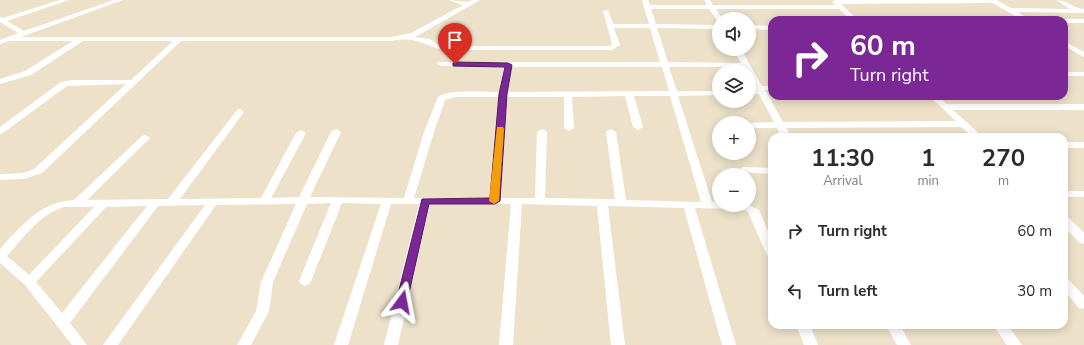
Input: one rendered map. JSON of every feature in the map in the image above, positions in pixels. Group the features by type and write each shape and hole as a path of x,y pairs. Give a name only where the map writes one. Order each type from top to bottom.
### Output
{"street":[{"path":"1,20 66,0"},
{"path":"0,42 120,0"},
{"path":"452,0 468,4"},
{"path":"9,39 382,40 405,37 418,32 477,0"},
{"path":"645,0 708,206"},
{"path":"707,0 715,12"},
{"path":"1059,0 1081,11"},
{"path":"834,1 993,1 1020,16"},
{"path":"834,1 851,16"},
{"path":"648,7 841,7"},
{"path":"1010,10 1081,11"},
{"path":"606,11 616,45 617,56"},
{"path":"1,20 24,34"},
{"path":"1068,21 1084,21"},
{"path":"610,26 712,27"},
{"path":"756,27 768,28"},
{"path":"405,37 427,41 435,46 444,48 617,56 664,65 712,65"},
{"path":"0,82 28,73 80,40"},
{"path":"0,177 24,176 38,171 179,40"},
{"path":"1068,45 1084,46"},
{"path":"1068,46 1084,56"},
{"path":"442,64 508,65 617,56"},
{"path":"495,201 503,94 508,65"},
{"path":"1068,74 1084,74"},
{"path":"756,81 785,133"},
{"path":"0,132 64,84 72,82 133,82"},
{"path":"756,91 768,89"},
{"path":"408,201 429,132 441,99 444,96 503,94 712,93"},
{"path":"568,94 570,128"},
{"path":"629,94 638,127"},
{"path":"938,100 974,133"},
{"path":"946,107 1084,107"},
{"path":"171,203 240,112"},
{"path":"756,125 964,124"},
{"path":"244,345 262,311 267,282 303,200 336,132"},
{"path":"540,201 542,132"},
{"path":"611,132 621,204"},
{"path":"264,201 301,133"},
{"path":"77,204 145,138"},
{"path":"1068,145 1084,145"},
{"path":"756,170 768,171"},
{"path":"1068,194 1084,194"},
{"path":"80,345 63,322 29,282 0,256 40,215 47,209 55,206 77,204 338,200 540,201 602,204 743,206 752,210 768,244"},
{"path":"305,281 338,200"},
{"path":"341,345 387,201"},
{"path":"391,345 425,201"},
{"path":"506,345 517,201"},
{"path":"110,345 212,203"},
{"path":"29,282 103,204"},
{"path":"63,322 155,204"},
{"path":"602,204 618,345"},
{"path":"689,205 729,345"},
{"path":"1068,224 1084,240"},
{"path":"1068,286 1084,304"},
{"path":"804,329 811,345"},
{"path":"895,329 904,345"},
{"path":"1003,329 1015,345"}],"slow traffic":[{"path":"494,201 500,129"}],"route":[{"path":"402,302 425,201 495,201 503,94 508,65 455,64"}]}
